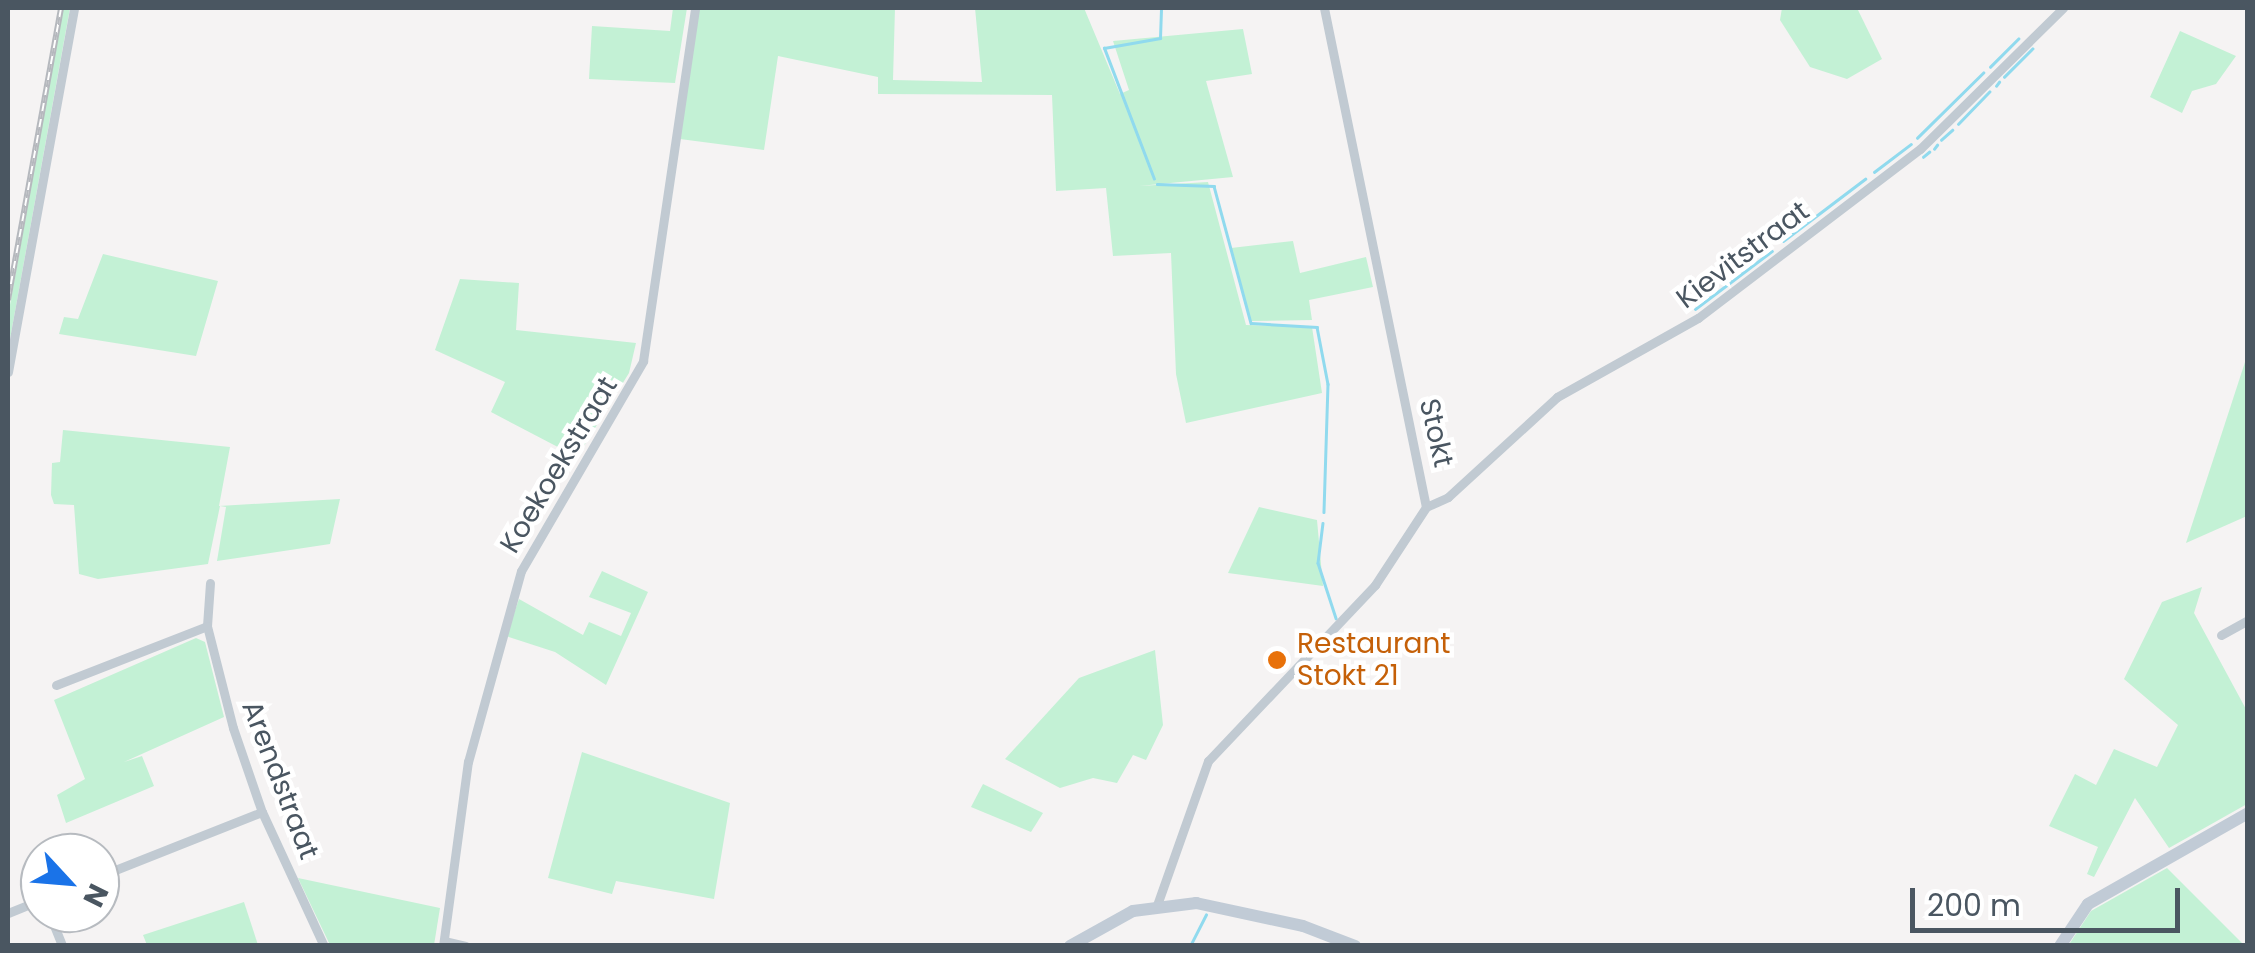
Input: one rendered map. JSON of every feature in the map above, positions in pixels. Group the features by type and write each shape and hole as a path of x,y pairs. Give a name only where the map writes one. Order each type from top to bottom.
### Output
{"street":[{"path":"8,372 74,8"},
{"name":"Koekoekstraat","path":"444,943 468,762 522,572 643,361 696,8"},
{"name":"Stokt","path":"1157,905 1208,761 1375,585 1426,507 1324,8"},
{"name":"Kievitstraat","path":"1426,507 1448,497 1557,397 1698,318 1920,149 2063,8"},
{"name":"Arendstraat","path":"210,583 206,626 262,812 324,946"},
{"path":"2221,635 2248,620"},
{"path":"56,686 206,626"},
{"path":"120,868 262,812"},
{"path":"2060,946 2088,904 2248,813"},
{"path":"1070,946 1111,920 1157,905 1214,904 1355,946"},
{"path":"444,943 465,946"}],"green space":[{"path":"63,8 70,8 8,350 8,316"},
{"path":"673,8 687,8 675,83 589,79 592,26 670,31"},
{"path":"699,8 895,8 893,80 982,82 975,8 1084,8 1120,94 1129,90 1113,41 1243,29 1252,74 1206,81 1233,177 1139,186 1208,182 1246,325 1312,327 1322,393 1186,423 1176,374 1171,253 1113,256 1106,188 1056,191 1052,95 878,94 878,77 778,56 764,150 680,139"},
{"path":"1782,8 1857,8 1882,59 1847,79 1810,67 1780,20"},
{"path":"2180,31 2236,56 2216,84 2192,91 2182,113 2150,97"},
{"path":"1293,241 1300,273 1366,257 1373,287 1309,300 1312,320 1250,321 1231,248"},
{"path":"103,254 218,281 196,356 59,334 64,317 78,319"},
{"path":"460,279 519,283 516,330 636,343 629,373 577,457 491,412 505,382 435,350"},
{"path":"2247,356 2247,516 2186,543"},
{"path":"63,430 230,447 219,506 340,499 330,544 217,561 226,507 220,506 208,564 98,579 79,574 74,505 54,504 51,495 52,463 60,462"},
{"path":"1259,507 1317,520 1323,586 1228,573"},
{"path":"602,571 648,592 606,685 555,652 506,636 519,599 583,635 589,622 621,636 631,613 589,597"},
{"path":"2202,587 2194,613 2247,711 2247,804 2169,848 2135,798 2094,877 2087,874 2098,847 2049,826 2075,774 2096,785 2114,749 2157,767 2178,725 2124,679 2162,602"},
{"path":"196,638 205,642 224,717 124,762 142,756 154,786 66,823 57,795 85,779 54,700"},
{"path":"1155,650 1163,725 1146,760 1133,755 1117,783 1093,778 1060,788 1005,759 1079,678"},
{"path":"582,752 730,803 714,899 616,881 612,894 548,878"},
{"path":"983,784 1043,813 1031,832 971,807"},
{"path":"2167,868 2245,946 2068,946 2091,911"},
{"path":"298,878 440,908 434,945 330,945"},
{"path":"244,902 258,945 147,945 143,935"}],"waterway":[{"path":"1154,179 1104,48 1160,38 1161,8"},
{"path":"1990,67 2018,39"},
{"path":"2004,77 2032,49"},
{"path":"1917,138 1983,73"},
{"path":"1996,86 1999,82"},
{"path":"1958,124 1989,92"},
{"path":"1941,140 1952,130"},
{"path":"1874,172 1911,144"},
{"path":"1934,149 1937,145"},
{"path":"1923,157 1929,152"},
{"path":"1783,241 1865,179"},
{"path":"1157,184 1214,186 1251,323 1317,327 1328,384 1324,512"},
{"path":"1695,309 1772,251"},
{"path":"1323,523 1318,563 1336,618"},
{"path":"1190,946 1206,915"}],"railway":[{"path":"8,300 61,8"}],"place":[{"name":"Restaurant Stokt 21","path":"1277,660"}]}
